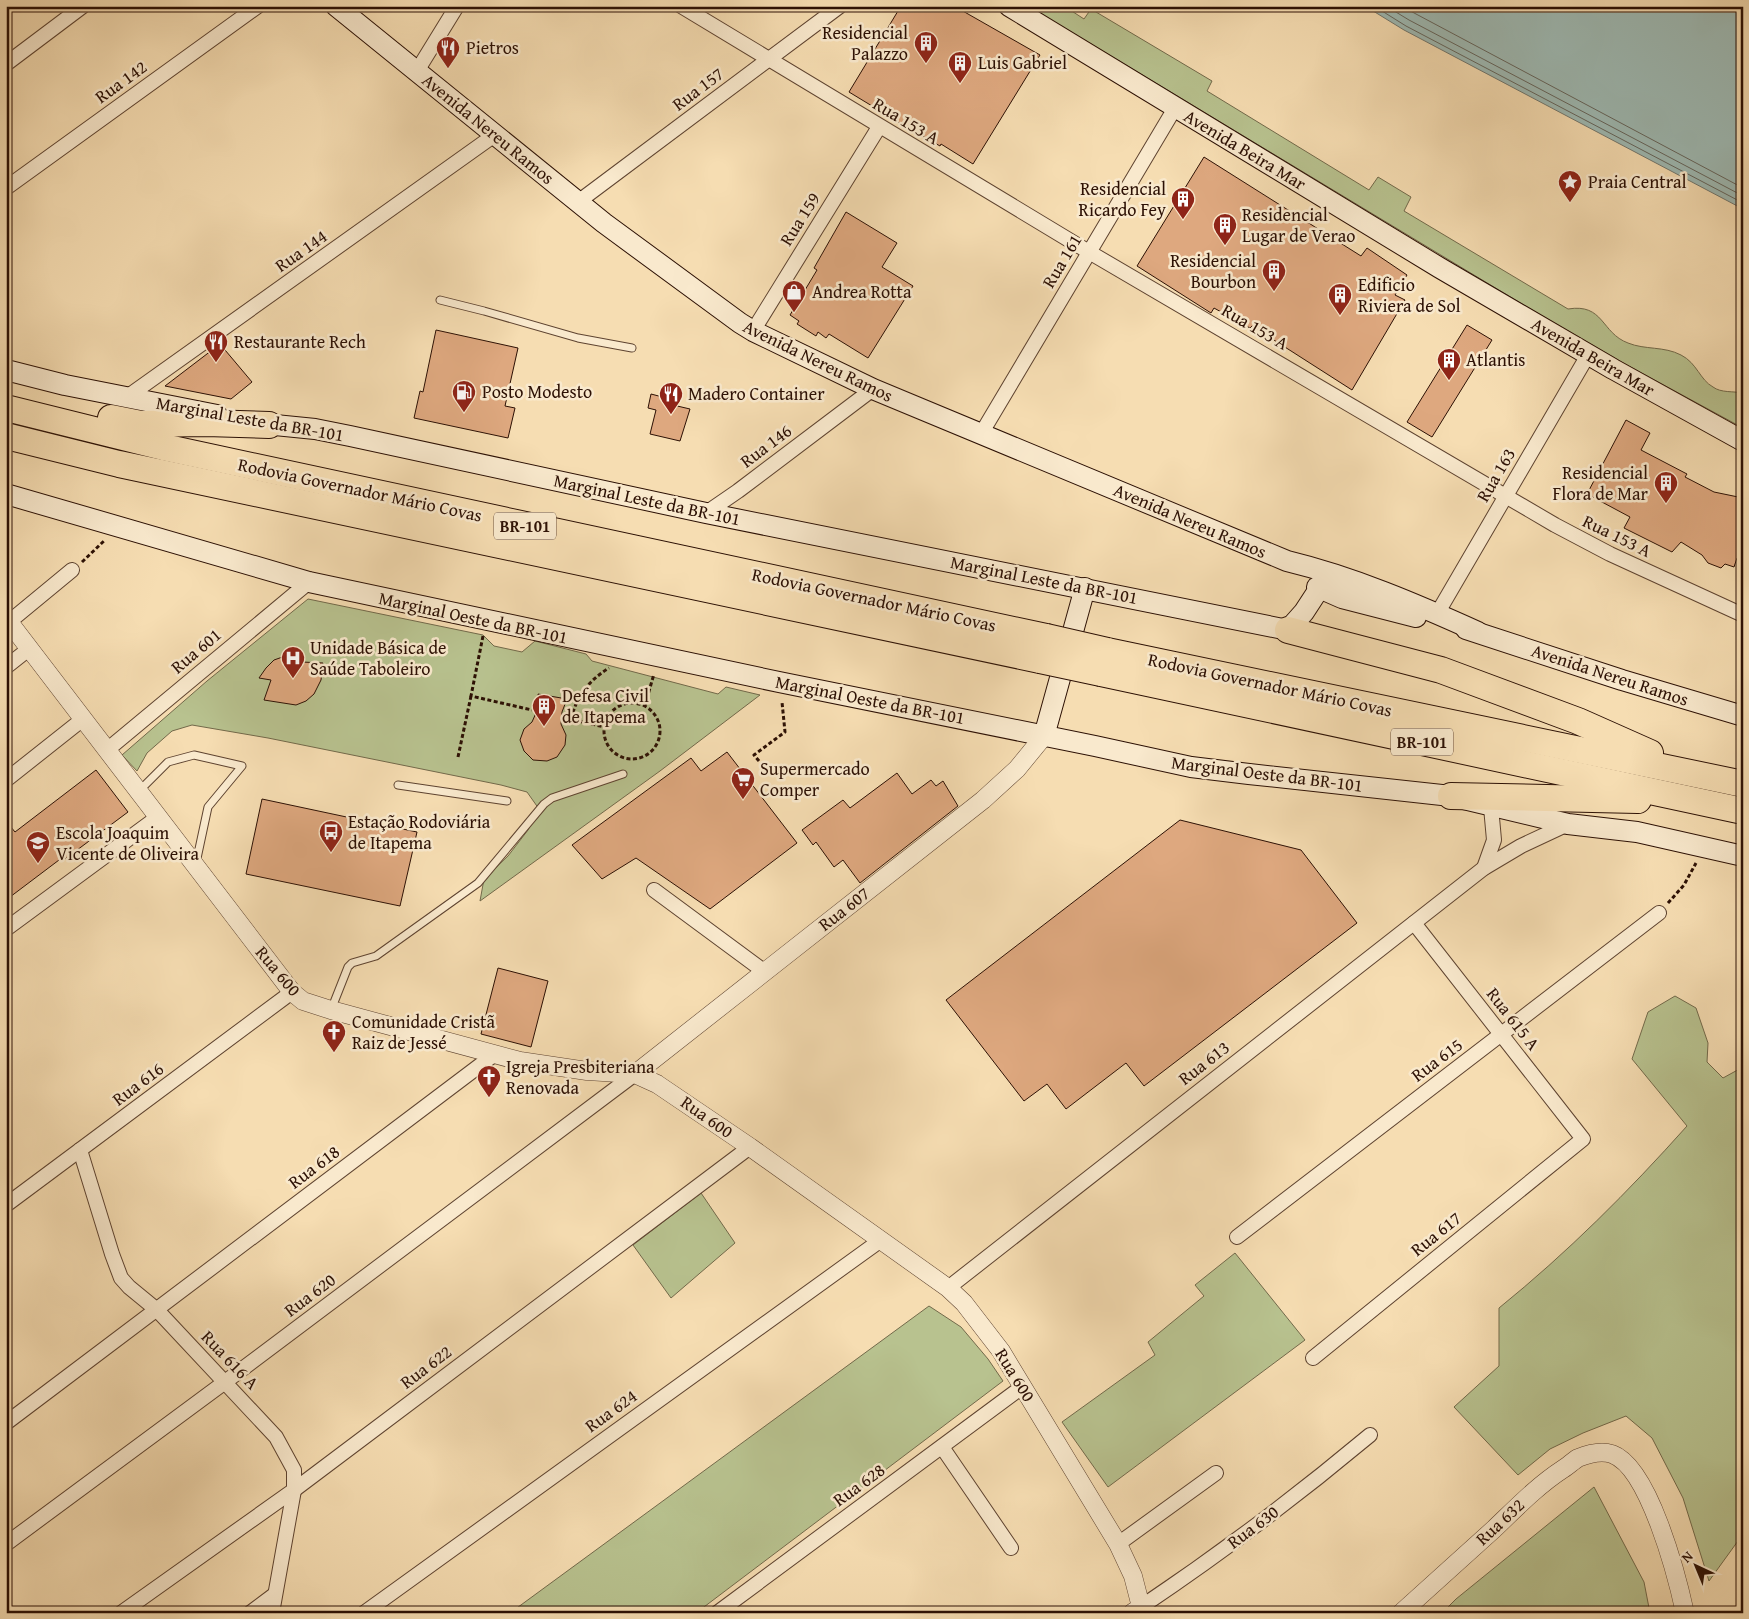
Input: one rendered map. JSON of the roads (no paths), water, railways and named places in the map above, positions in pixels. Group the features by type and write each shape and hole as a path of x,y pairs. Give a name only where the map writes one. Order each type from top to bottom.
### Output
{"highway":[{"path":"6,396 37,400 140,424 206,423 269,426"},
{"name":"Rodovia Governador Mário Covas","path":"6,408 172,449 1043,649"},
{"name":"Rodovia Governador Mário Covas","path":"6,436 119,464 1104,662 1743,811"},
{"path":"1288,630 1441,670 1477,682 1578,721 1696,774"},
{"name":"Rodovia Governador Mário Covas","path":"1104,662 1743,784"},
{"path":"1451,796 1700,801"}],"main road":[{"name":"Avenida Nereu Ramos","path":"336,6 578,202 690,287 753,331 873,389 1287,562 1324,570 1478,632"},
{"name":"Avenida Beira Mar","path":"1008,6 1175,108 1588,354 1743,441"},
{"name":"Marginal Leste da BR-101","path":"6,370 65,385 269,426 298,427 341,434 706,513 1288,630"},
{"name":"Marginal Oeste da BR-101","path":"6,494 309,582 664,658 1191,767 1451,796 1568,824 1637,832 1743,856"},
{"name":"Avenida Nereu Ramos","path":"1287,562 1319,589 1359,603 1478,632 1631,683 1743,716"},
{"path":"1288,630 1304,612 1319,589 1326,584 1358,583"},
{"path":"1044,736 1085,588"}],"street":[{"path":"6,64 83,6"},
{"name":"Rua 142","path":"6,188 258,6"},
{"path":"417,71 457,6"},
{"name":"Rua 153 A","path":"680,6 879,127 1577,538 1743,615"},
{"name":"Rua 157","path":"578,202 840,6"},
{"name":"Rua 161","path":"981,434 1175,108"},
{"name":"Rua 159","path":"753,331 879,127"},
{"name":"Rua 144","path":"127,397 496,134"},
{"name":"Rua 163","path":"1437,614 1588,354"},
{"name":"Rua 146","path":"706,513 873,389"},
{"path":"8,620 72,570"},
{"name":"Rua 601","path":"106,750 309,582"},
{"name":"Rua 600","path":"8,620 292,992 303,1001 540,1065 587,1071 635,1074 657,1084 750,1146 948,1288 982,1325 1001,1351 1118,1544 1133,1576 1136,1610"},
{"path":"6,667 30,648"},
{"path":"6,780 83,718"},
{"name":"Rua 607","path":"635,1074 983,800 1017,769 1044,736"},
{"path":"1484,868 1494,840 1491,807"},
{"path":"6,929 158,817"},
{"name":"Rua 613","path":"948,1288 1484,868 1521,846 1568,824"},
{"path":"654,890 765,972"},
{"name":"Rua 615","path":"1237,1236 1659,913"},
{"name":"Rua 615 A","path":"1414,923 1583,1138"},
{"name":"Rua 616","path":"6,1205 292,992"},
{"name":"Rua 618","path":"6,1423 495,1054"},
{"name":"Rua 620","path":"6,1544 635,1074"},
{"name":"Rua 617","path":"1313,1358 1583,1138"},
{"name":"Rua 622","path":"121,1613 294,1490 750,1146"},
{"name":"Rua 616 A","path":"80,1150 121,1278 157,1310 276,1437 294,1470 294,1490 272,1613"},
{"name":"Rua 624","path":"364,1613 881,1240"},
{"name":"Rua 628","path":"717,1613 1022,1387"},
{"name":"Rua 630","path":"1136,1610 1260,1522 1332,1467 1370,1435"},
{"path":"942,1447 1011,1548"},
{"name":"Rua 632","path":"1401,1613 1530,1494 1578,1458 1597,1453 1611,1454 1629,1467 1655,1514 1670,1554 1685,1613"},
{"path":"1118,1544 1216,1472"},
{"path":"250,1613 274,1595"}],"lane":[{"path":"440,300 578,338 632,348"},
{"path":"138,792 168,762 194,755 242,766 208,807 195,866"},
{"path":"331,1010 348,967 352,963 376,956 478,883 544,804 552,798 623,774"},
{"path":"398,785 507,801"}],"water":[{"path":"1365,6 1743,6 1743,209 1404,30"}],"place":[{"name":"Residencial Palazzo","path":"926,64"},
{"name":"Pietros","path":"448,69"},
{"name":"Luis Gabriel","path":"960,84"},
{"name":"Praia Central","path":"1570,203"},
{"name":"Residencial Ricardo Fey","path":"1183,220"},
{"name":"Residencial Lugar de Verao","path":"1225,246"},
{"name":"Residencial Bourbon","path":"1274,292"},
{"name":"Andrea Rotta","path":"794,313"},
{"name":"Edificio Riviera de Sol","path":"1340,316"},
{"name":"Restaurante Rech","path":"216,363"},
{"name":"Atlantis","path":"1449,381"},
{"name":"Posto Modesto","path":"464,413"},
{"name":"Madero Container","path":"671,415"},
{"name":"Residencial Flora de Mar","path":"1666,504"},
{"name":"Unidade Básica de Saúde Taboleiro","path":"293,679"},
{"name":"Defesa Civil de Itapema","path":"544,727"},
{"name":"Supermercado Comper","path":"743,800"},
{"name":"Estação Rodoviária de Itapema","path":"331,853"},
{"name":"Escola Joaquim Vicente de Oliveira","path":"38,864"},
{"name":"Comunidade Cristã Raiz de Jessé","path":"334,1053"},
{"name":"Igreja Presbiteriana Renovada","path":"489,1098"}]}
